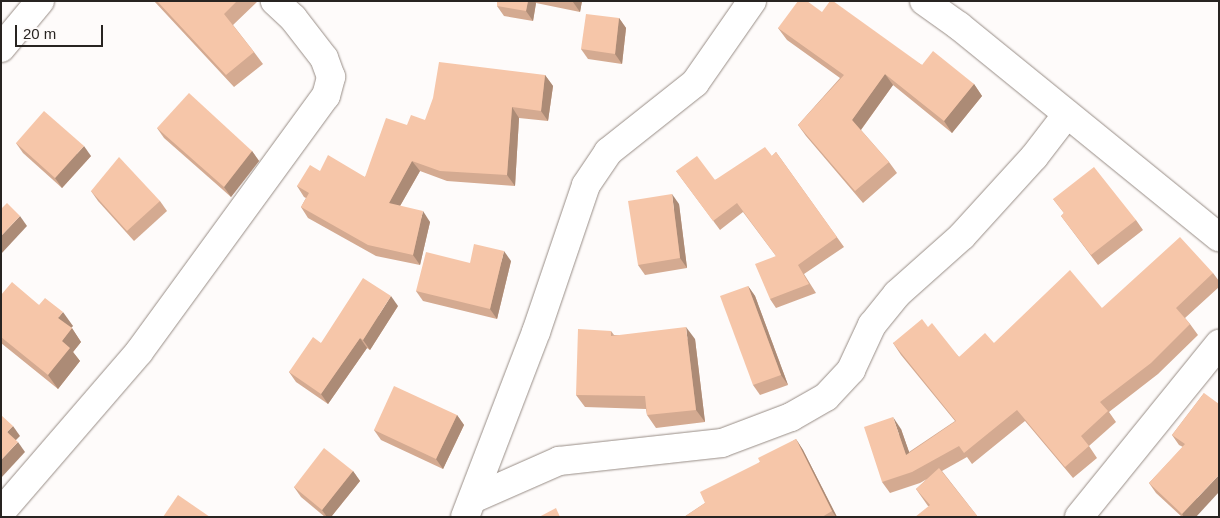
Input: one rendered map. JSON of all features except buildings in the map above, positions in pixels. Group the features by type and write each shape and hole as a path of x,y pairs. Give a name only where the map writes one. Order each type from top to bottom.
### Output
{"street":[{"path":"1,48 40,1"},
{"path":"1,512 139,352 326,96 331,77 324,58 293,18 275,1"},
{"path":"470,507 586,185 608,152 694,84 752,1"},
{"path":"924,1 1219,237"},
{"path":"470,507 559,461 722,443 791,417 826,397 851,370 872,325 896,294 962,236 1034,157 1067,114"},
{"path":"1079,517 1219,344"}]}
